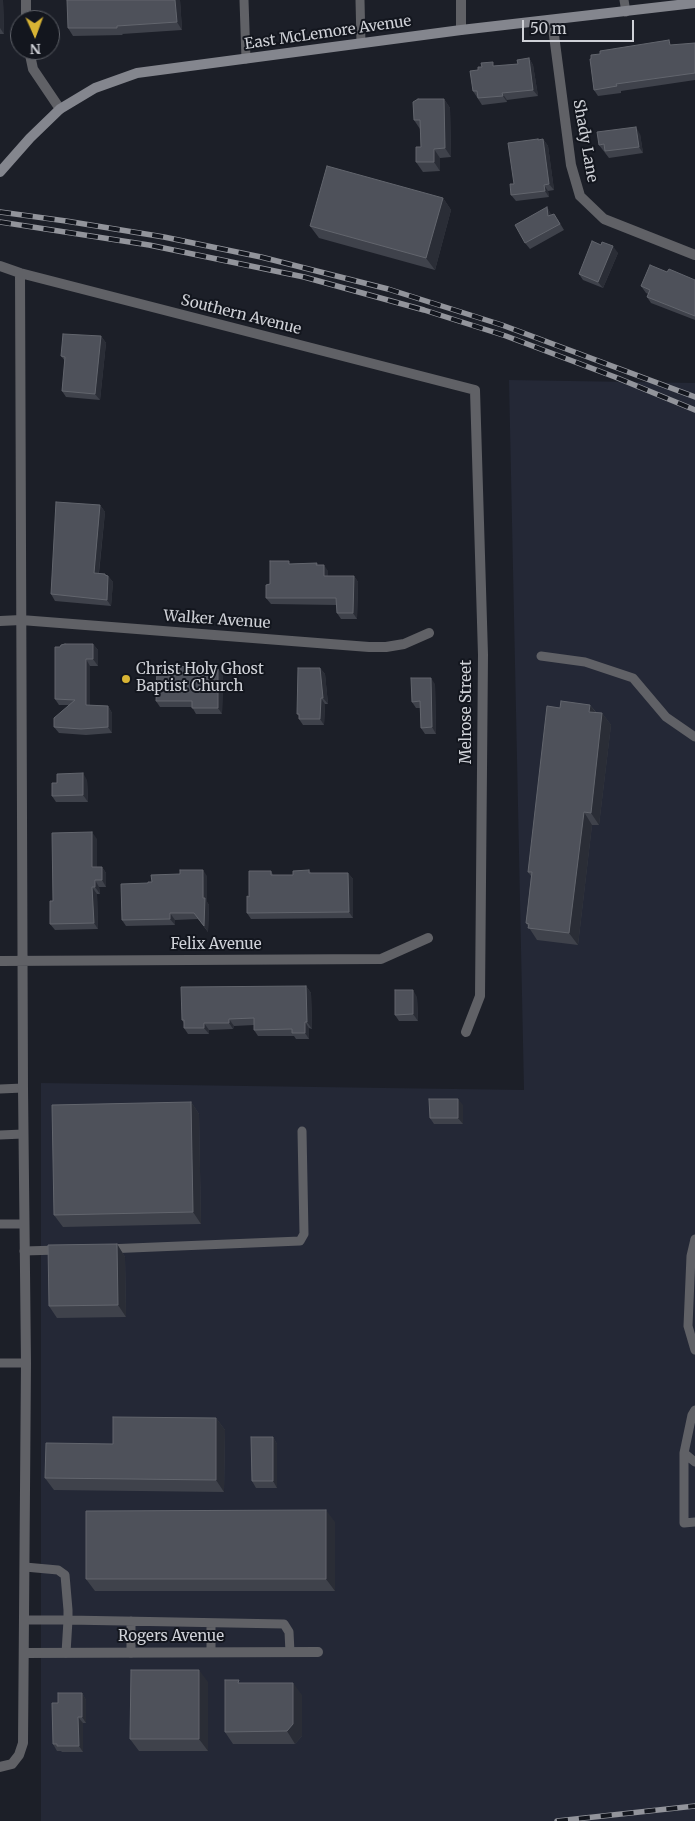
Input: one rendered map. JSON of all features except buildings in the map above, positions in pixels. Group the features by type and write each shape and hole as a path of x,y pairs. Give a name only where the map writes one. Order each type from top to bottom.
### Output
{"main road":[{"name":"East McLemore Avenue","path":"0,172 30,138 60,109 95,88 137,73 461,30 695,3"}],"street":[{"path":"460,0 461,30"},
{"name":"Shady Lane","path":"552,20 571,165 580,196 604,219 695,255"},
{"path":"31,60 32,69 60,109"},
{"name":"Southern Avenue","path":"0,266 20,273 475,390"},
{"path":"0,1767 12,1764 20,1755 23,1743 26,1363 22,1088 20,273"},
{"name":"Melrose Street","path":"466,1032 480,996 483,655 475,390"},
{"name":"Walker Avenue","path":"0,621 21,620 369,647 404,644 429,633"},
{"name":"Felix Avenue","path":"0,961 381,959 428,938"},
{"name":"Rogers Avenue","path":"24,1653 318,1652"}],"lane":[{"path":"244,0 246,59"},
{"path":"360,0 361,44"},
{"path":"624,0 626,12"},
{"path":"541,656 585,662 633,678 666,716 695,737"},
{"path":"0,1089 22,1088"},
{"path":"99,1249 300,1242 304,1234 302,1131"},
{"path":"0,1135 23,1134"},
{"path":"0,1224 24,1224"},
{"path":"695,1239 691,1256 688,1326 695,1350"},
{"path":"24,1251 70,1250"},
{"path":"0,1363 26,1363"},
{"path":"695,1410 692,1415 684,1453 684,1523 695,1522"},
{"path":"684,1453 695,1462"},
{"path":"25,1567 58,1570 65,1576 68,1620 66,1653"},
{"path":"24,1620 284,1624 289,1632 290,1652"},
{"path":"131,1621 131,1652"},
{"path":"211,1623 211,1652"}],"shaded area":[{"path":"509,380 695,383 695,1821 41,1821 41,1083 524,1090"}],"railway":[{"path":"0,212 164,237 261,257 388,289 502,325 695,397"},
{"path":"0,222 149,245 304,277 424,310 506,336 615,377 695,410"},
{"path":"557,1821 695,1806"}],"place":[{"name":"Christ Holy Ghost Baptist Church","path":"126,679"}]}
